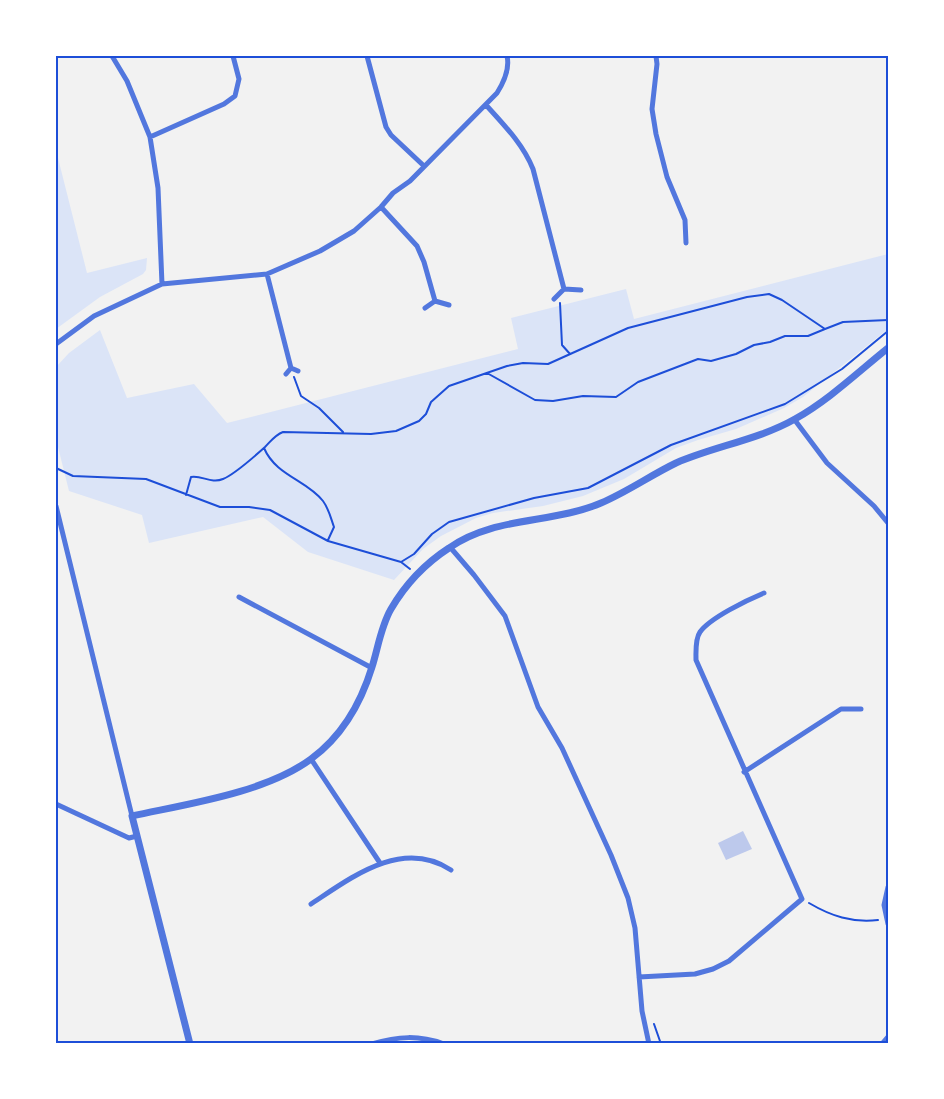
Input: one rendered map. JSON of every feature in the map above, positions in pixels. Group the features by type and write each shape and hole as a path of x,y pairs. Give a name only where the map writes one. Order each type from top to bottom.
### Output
{"street":[{"path":"112,56 127,81 150,137 159,188 162,284"},
{"path":"150,137 224,104 235,96 239,79 232,56"},
{"path":"367,56 386,127 391,135 424,166"},
{"path":"56,344 94,316 162,284 241,278 267,273 320,251 354,231 393,193 410,181 486,105 504,82 507,56"},
{"path":"656,56 652,109 656,134 667,177 685,220 686,243"},
{"path":"486,105 521,144 528,156 564,289"},
{"path":"381,207 417,246 435,302"},
{"path":"267,273 291,368"},
{"path":"554,299 564,289 581,290"},
{"path":"425,308 435,302 448,305"},
{"path":"132,816 249,788 275,779 311,759 343,728 359,701 391,610 417,574 450,547 476,533 506,524 569,513 601,503 677,463 758,436 794,419 822,402 888,348"},
{"path":"291,368 298,371"},
{"path":"286,374 291,368"},
{"path":"794,419 827,463 874,506 888,523"},
{"path":"56,506 190,1044"},
{"path":"450,547 505,616 538,707 562,748 611,855 632,911 637,936 642,1011 650,1044"},
{"path":"639,977 696,974 713,969 729,961 802,899 696,660 699,633 721,616 764,592"},
{"path":"239,597 372,668"},
{"path":"744,772 841,709 861,709"},
{"path":"311,759 380,863"},
{"path":"56,804 129,838 137,836"},
{"path":"311,904 348,879 380,863 414,857 439,862 451,870"},
{"path":"888,887 884,905 888,921"},
{"path":"372,1044 391,1038 412,1036 429,1038 444,1044"},
{"path":"882,1044 888,1037"}],"path":[{"path":"564,289 560,317 562,345 571,355"},
{"path":"186,495 190,477 221,480 264,448 276,435 283,432 371,434 396,431 419,421 426,414 431,402 449,386 507,366 523,363 548,364 628,328 769,294 782,300 825,329"},
{"path":"487,373 535,400 553,401 583,396 616,398 638,382 698,359 711,361 785,336 808,336 843,322 888,320"},
{"path":"401,562 414,554 432,534 449,522 534,498 588,488 671,445 785,404 842,369 888,331"},
{"path":"291,368 301,396 320,408 343,432"},
{"path":"264,448 268,457 285,473 322,500 328,510 333,528 328,541"},
{"path":"56,468 73,476 146,479 220,507 270,510 328,541 401,562 417,574"},
{"path":"802,899 824,912 850,920 888,921"}],"shaded area":[{"path":"56,150 87,273 147,258 146,270 143,274 100,297 56,329"},
{"path":"888,254 888,329 803,397 736,429 676,448 624,479 583,496 476,518 441,536 423,549 394,580 308,552 263,517 149,543 142,515 69,491 56,439 56,367 69,353 100,330 127,398 194,384 227,423 518,349 511,318 626,289 634,319"}],"building":[{"path":"743,831 752,849 726,860 718,843"}]}
